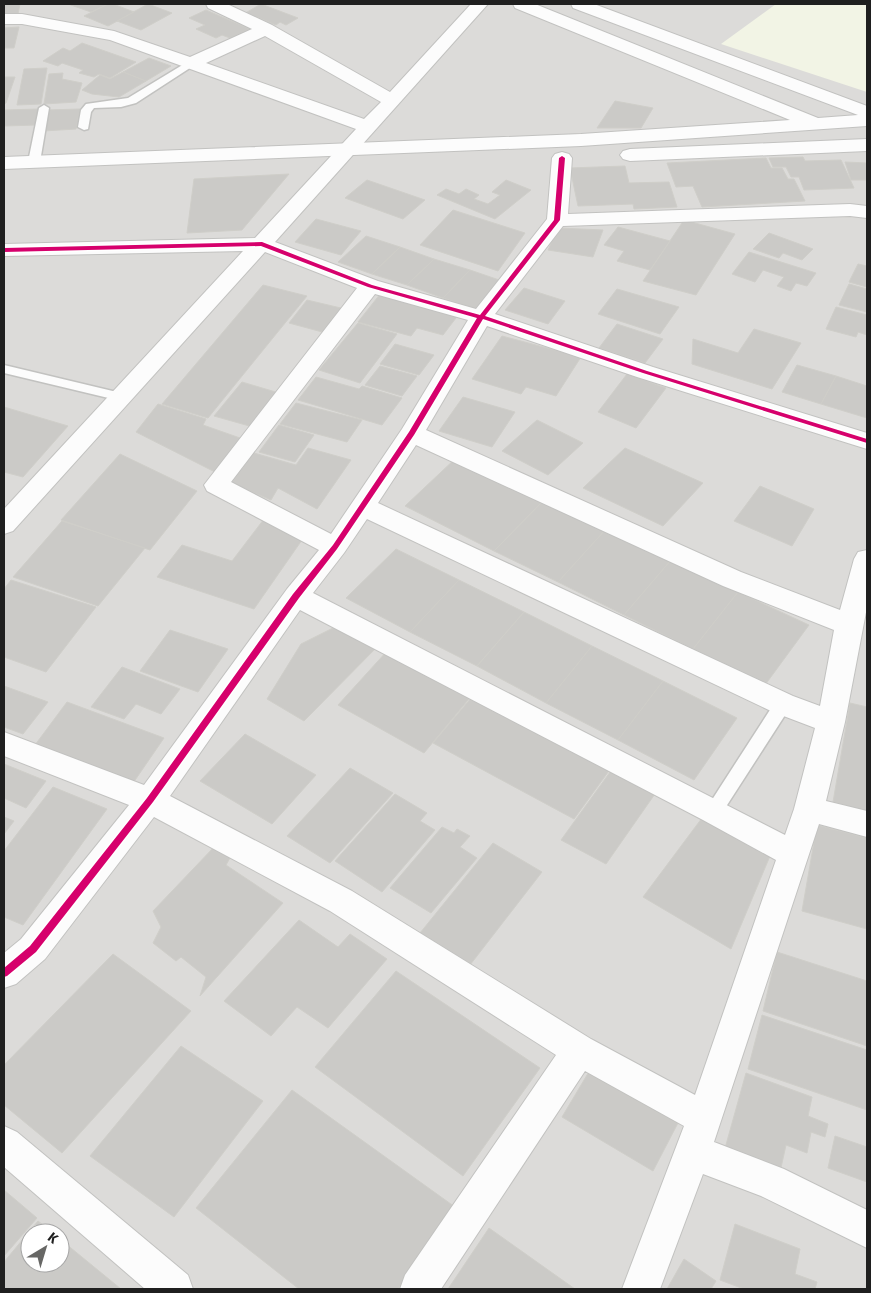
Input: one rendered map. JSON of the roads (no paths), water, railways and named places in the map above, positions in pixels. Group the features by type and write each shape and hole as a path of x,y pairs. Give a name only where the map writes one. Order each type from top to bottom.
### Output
{"street":[{"path":"220,7 242,4"},
{"path":"4,524 262,244 328,168 348,149 366,126 480,4"},
{"path":"521,4 816,124 867,138"},
{"path":"579,4 867,112"},
{"path":"220,7 266,29 391,100"},
{"path":"4,19 22,19 114,36 366,126"},
{"path":"189,64 266,29"},
{"path":"4,163 581,140 867,120"},
{"path":"4,179 328,168 867,145"},
{"path":"4,972 33,949 150,800 296,596 335,547 412,433 481,317 557,220 562,158"},
{"path":"557,220 850,210 867,212"},
{"path":"8,253 262,244 370,286 481,317 645,372 867,441"},
{"path":"335,547 216,485 370,286"},
{"path":"412,433 732,578 849,625"},
{"path":"362,506 783,704 831,722"},
{"path":"641,1289 693,1152 808,809 831,722 849,625 867,559"},
{"path":"296,596 714,811 793,854"},
{"path":"4,744 150,800 341,901 579,1050 703,1118"},
{"path":"808,809 867,824"},
{"path":"419,1289 579,1050"},
{"path":"4,1144 174,1289"},
{"path":"693,1152 771,1182 867,1229"}],"lane":[{"path":"84,127 86,109 89,106 134,100 189,64"},
{"path":"34,162 44,108"},
{"path":"4,369 121,397"},
{"path":"714,811 783,704"}]}
